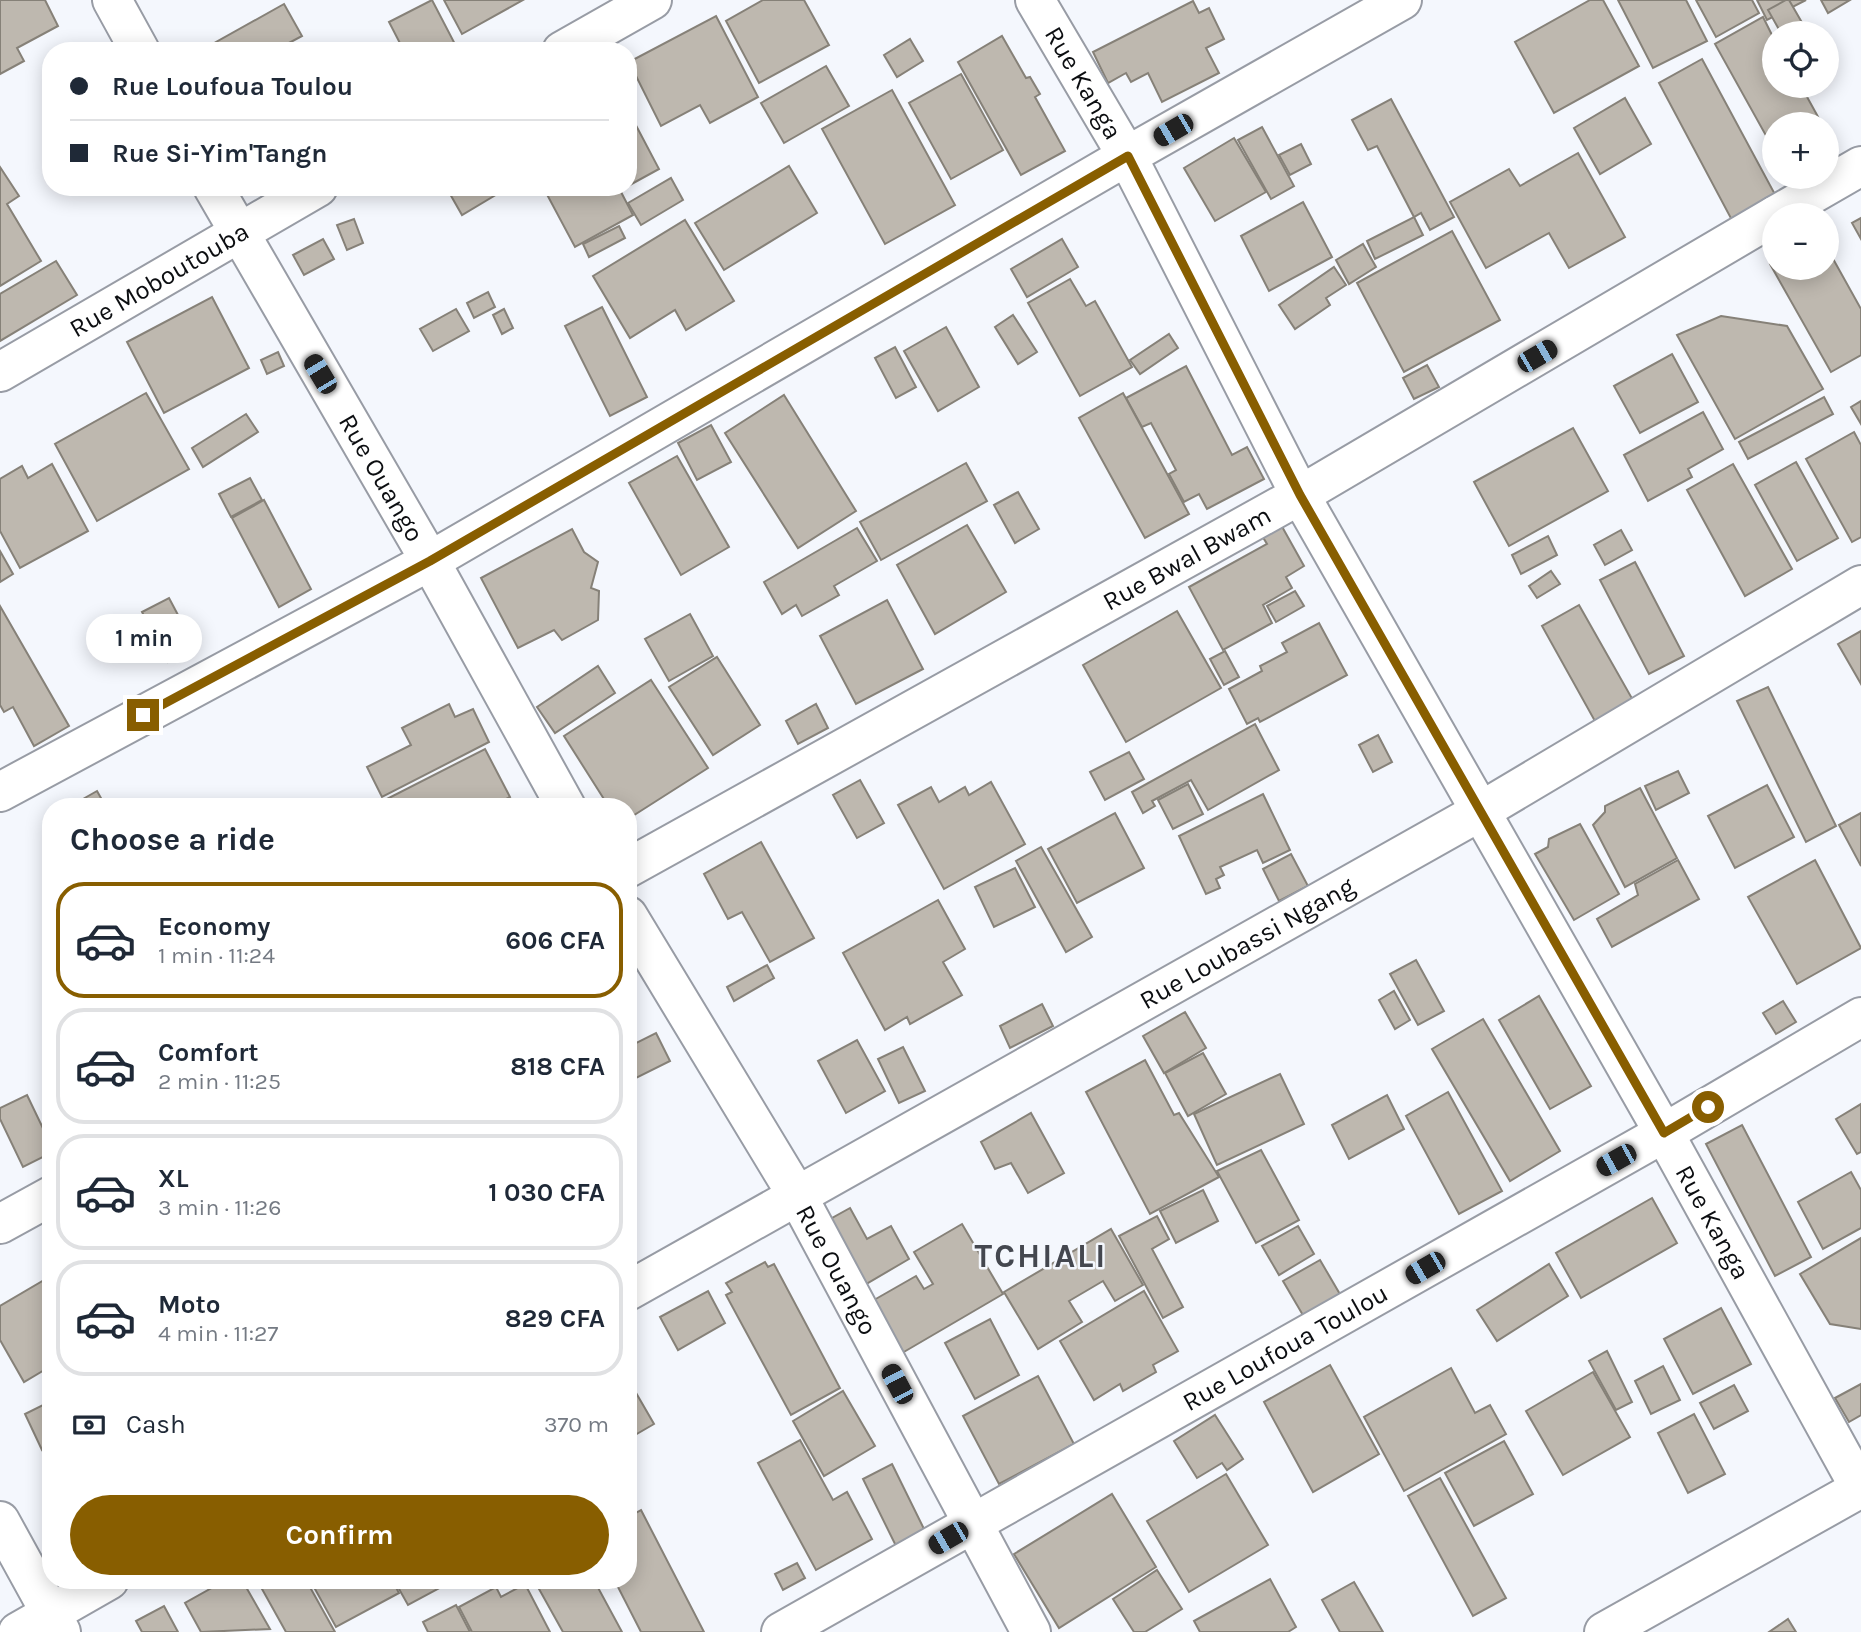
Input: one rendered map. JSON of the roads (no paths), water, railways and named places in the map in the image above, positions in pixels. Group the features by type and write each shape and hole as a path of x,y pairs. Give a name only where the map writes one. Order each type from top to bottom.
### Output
{"street":[{"path":"112,0 135,42"},
{"path":"578,42 652,0"},
{"name":"Rue Kanga","path":"1035,0 1128,156 1300,495 1664,1133 1861,1489"},
{"path":"0,792 430,561 1402,0"},
{"name":"Rue Bwal Bwam","path":"1797,203 1861,166"},
{"name":"Rue Ouango","path":"218,196 430,561 561,798"},
{"name":"Rue Moboutouba","path":"0,372 302,196"},
{"name":"Rue Bwal Bwam","path":"637,862 1300,495 1762,224"},
{"name":"Rue Loubassi Ngang","path":"637,1286 1481,811 1861,585"},
{"name":"Rue Ouango","path":"637,931 798,1197 971,1525 1031,1632"},
{"name":"Rue Loufoua Toulou","path":"781,1632 1664,1133 1861,1017"},
{"path":"0,1224 42,1201"},
{"path":"1604,1632 1861,1489"},
{"path":"0,1521 56,1623"},
{"path":"18,1632 56,1623 98,1589"}],"district":[{"name":"TCHIALI","path":"1041,1255"}]}
